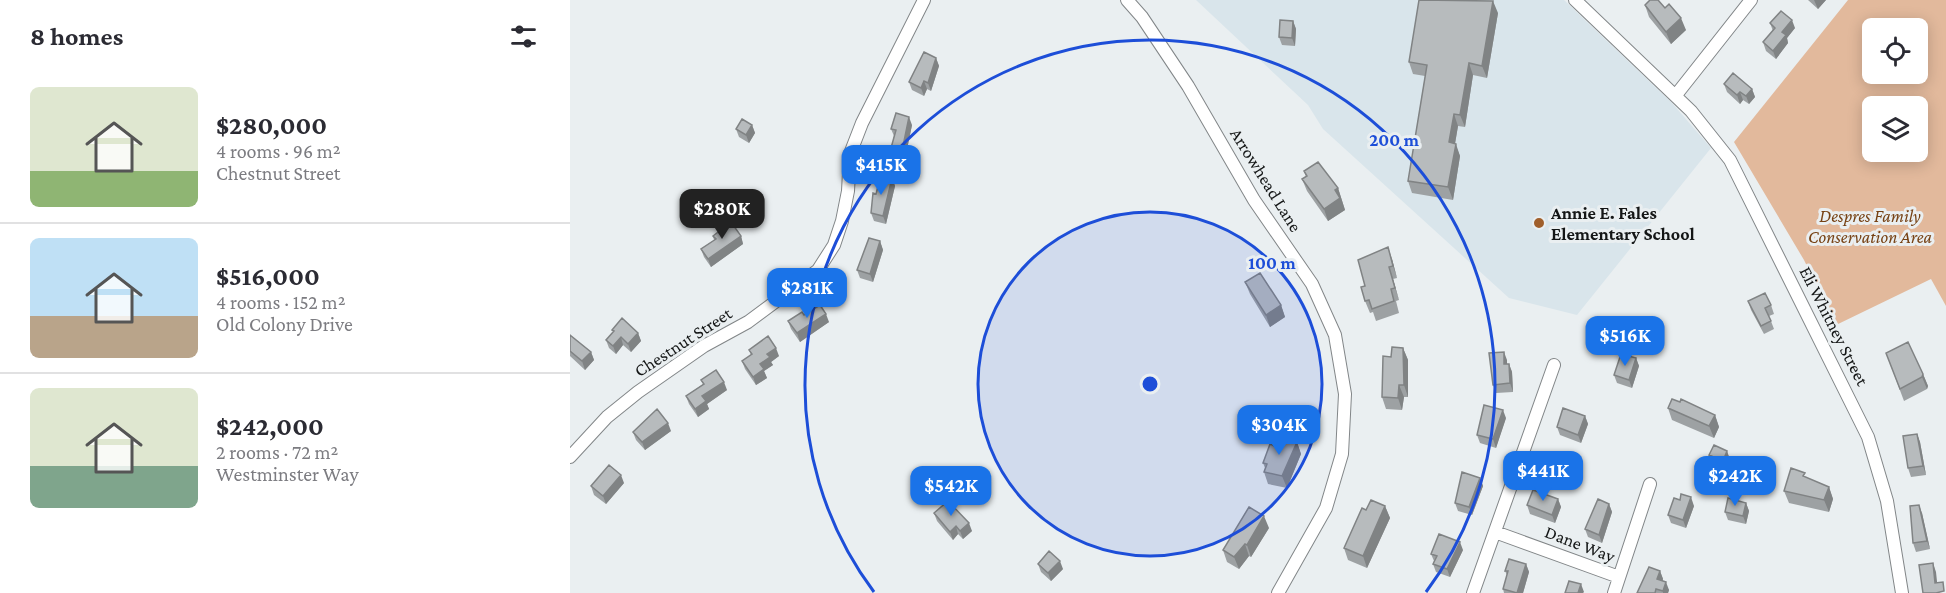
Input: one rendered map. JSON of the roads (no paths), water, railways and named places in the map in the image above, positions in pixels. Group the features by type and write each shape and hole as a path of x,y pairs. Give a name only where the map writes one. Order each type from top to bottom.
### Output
{"street":[{"name":"Chestnut Street","path":"570,457 608,417 638,392 704,346 748,321 818,270 834,246 842,221 848,191 850,154 862,123 924,0"},
{"name":"Arrowhead Lane","path":"1127,0 1142,17 1188,86 1254,200 1312,284 1335,335 1345,394 1342,454 1326,508 1278,593"},
{"name":"Eli Whitney Street","path":"1575,0 1676,95 1699,119 1730,160 1856,409 1879,469 1902,593"},
{"path":"1676,95 1751,0"},
{"path":"1473,593 1554,364"},
{"path":"1614,593 1650,484"},
{"name":"Dane Way","path":"1495,532 1619,577"}],"place":[{"name":"Annie E. Fales Elementary School","path":"1539,223"}],"park label":[{"name":"Despres Family Conservation Area","path":"1870,226"}]}
